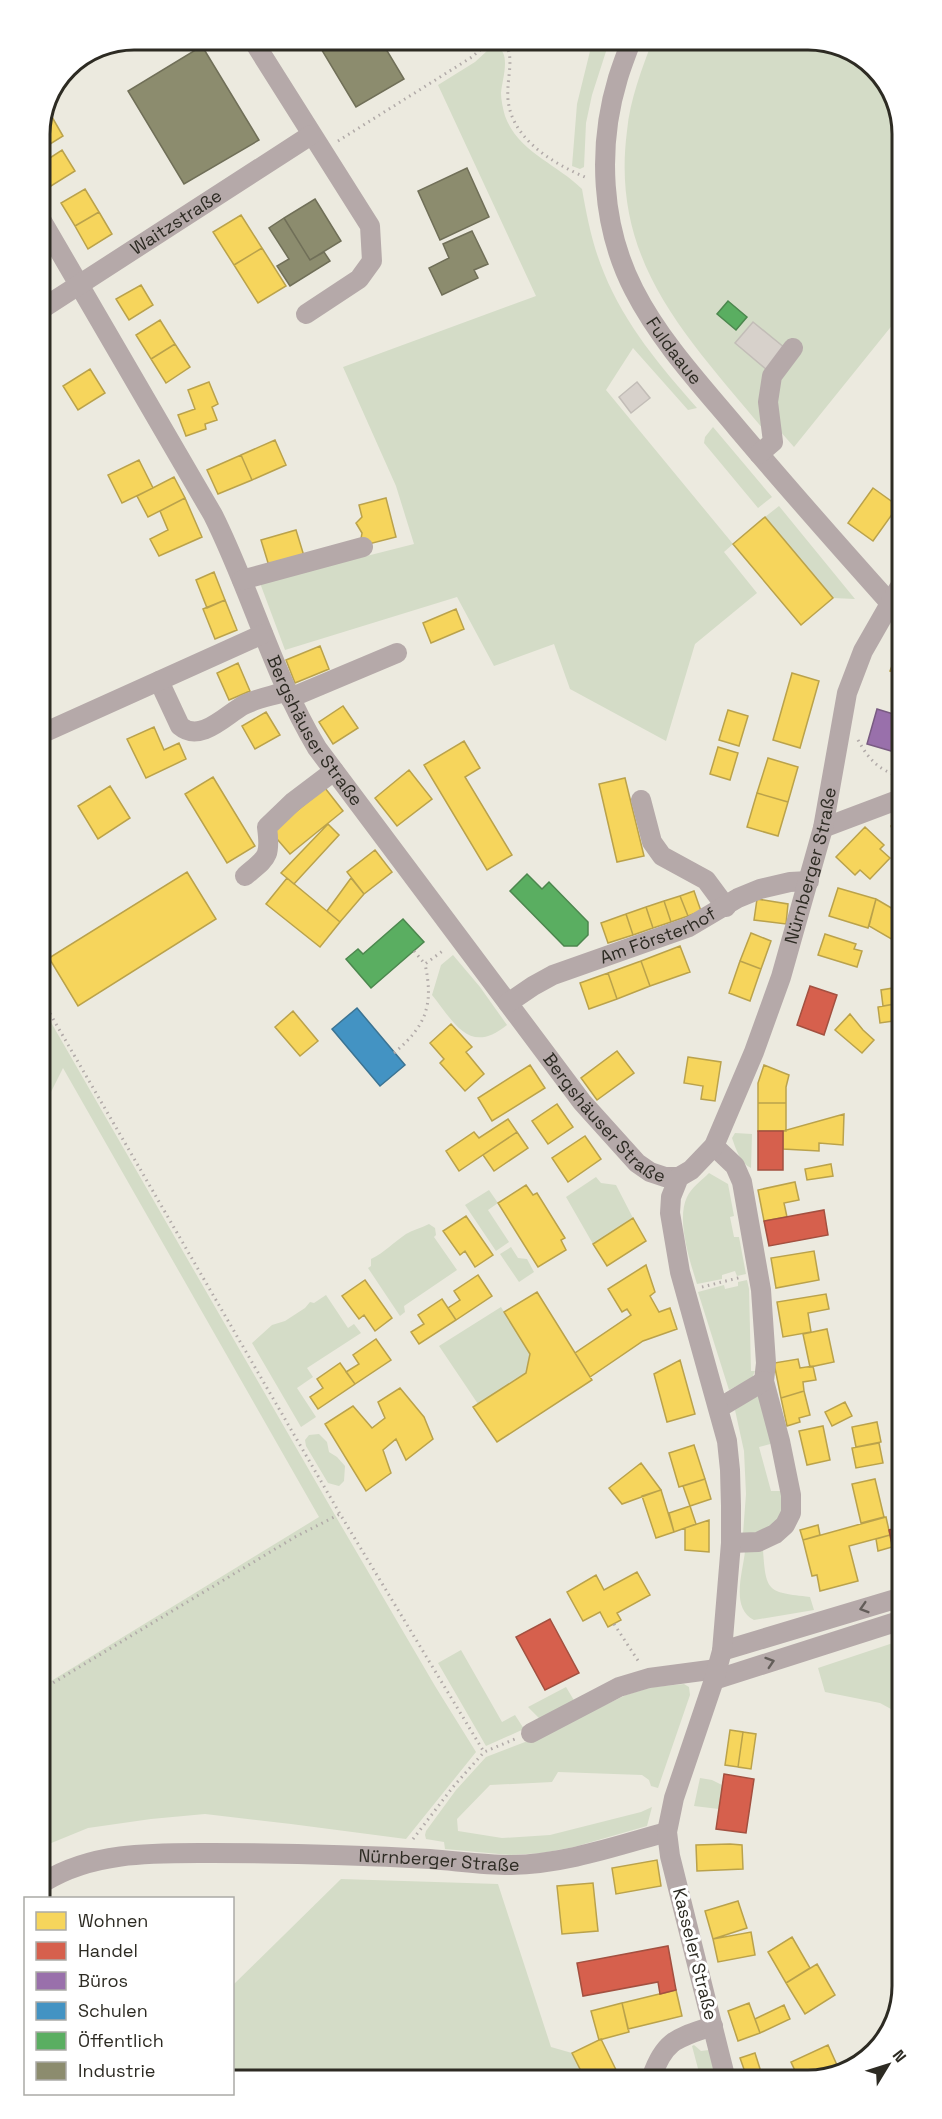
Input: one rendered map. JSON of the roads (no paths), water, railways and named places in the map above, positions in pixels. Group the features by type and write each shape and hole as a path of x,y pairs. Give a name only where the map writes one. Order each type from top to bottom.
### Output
{"street":[{"path":"259,50 370,226 372,261 359,279 306,314"},
{"name":"Fuldaaue","path":"628,50 610,110 606,186 610,222 621,263 635,292 693,376 759,454 892,593"},
{"name":"Waitzstraße","path":"50,304 317,143"},
{"name":"Bergshäuser Straße","path":"50,234 213,515 233,554 263,634 299,718 317,748 582,1102 609,1134 650,1172 665,1177 679,1177"},
{"path":"759,454 773,442 768,402 772,376 793,348"},
{"path":"242,580 363,547"},
{"name":"Nürnberger Straße","path":"679,1177 691,1170 714,1146 754,1052 781,977 823,828 847,693 863,651 892,599"},
{"path":"50,730 263,634"},
{"path":"159,681 180,726 193,733 231,715 242,706 289,694 398,653"},
{"path":"245,876 266,858 270,848 267,827 293,802 334,771"},
{"path":"641,800 652,842 662,856 706,880 726,906"},
{"path":"823,828 892,802"},
{"name":"Am Försterhof","path":"508,1003 553,975 689,927 760,889 790,882 809,881"},
{"path":"714,1146 735,1166 742,1182 759,1273 766,1363 764,1380 791,1495 791,1513 785,1525 775,1534 758,1542 731,1544"},
{"path":"667,1832 674,1798 718,1667 731,1544 730,1470 727,1441 674,1243 670,1213 672,1197 679,1177"},
{"path":"719,1408 764,1380"},
{"path":"718,1667 892,1601"},
{"path":"531,1732 619,1687 646,1679 718,1667 892,1623"},
{"name":"Nürnberger Straße","path":"50,1879 68,1869 103,1858 184,1853 343,1855 511,1865 578,1857 667,1832"},
{"name":"Kasseler Straße","path":"667,1832 670,1856 724,2070"},
{"path":"654,2070 666,2047 677,2038 713,2026"}]}
